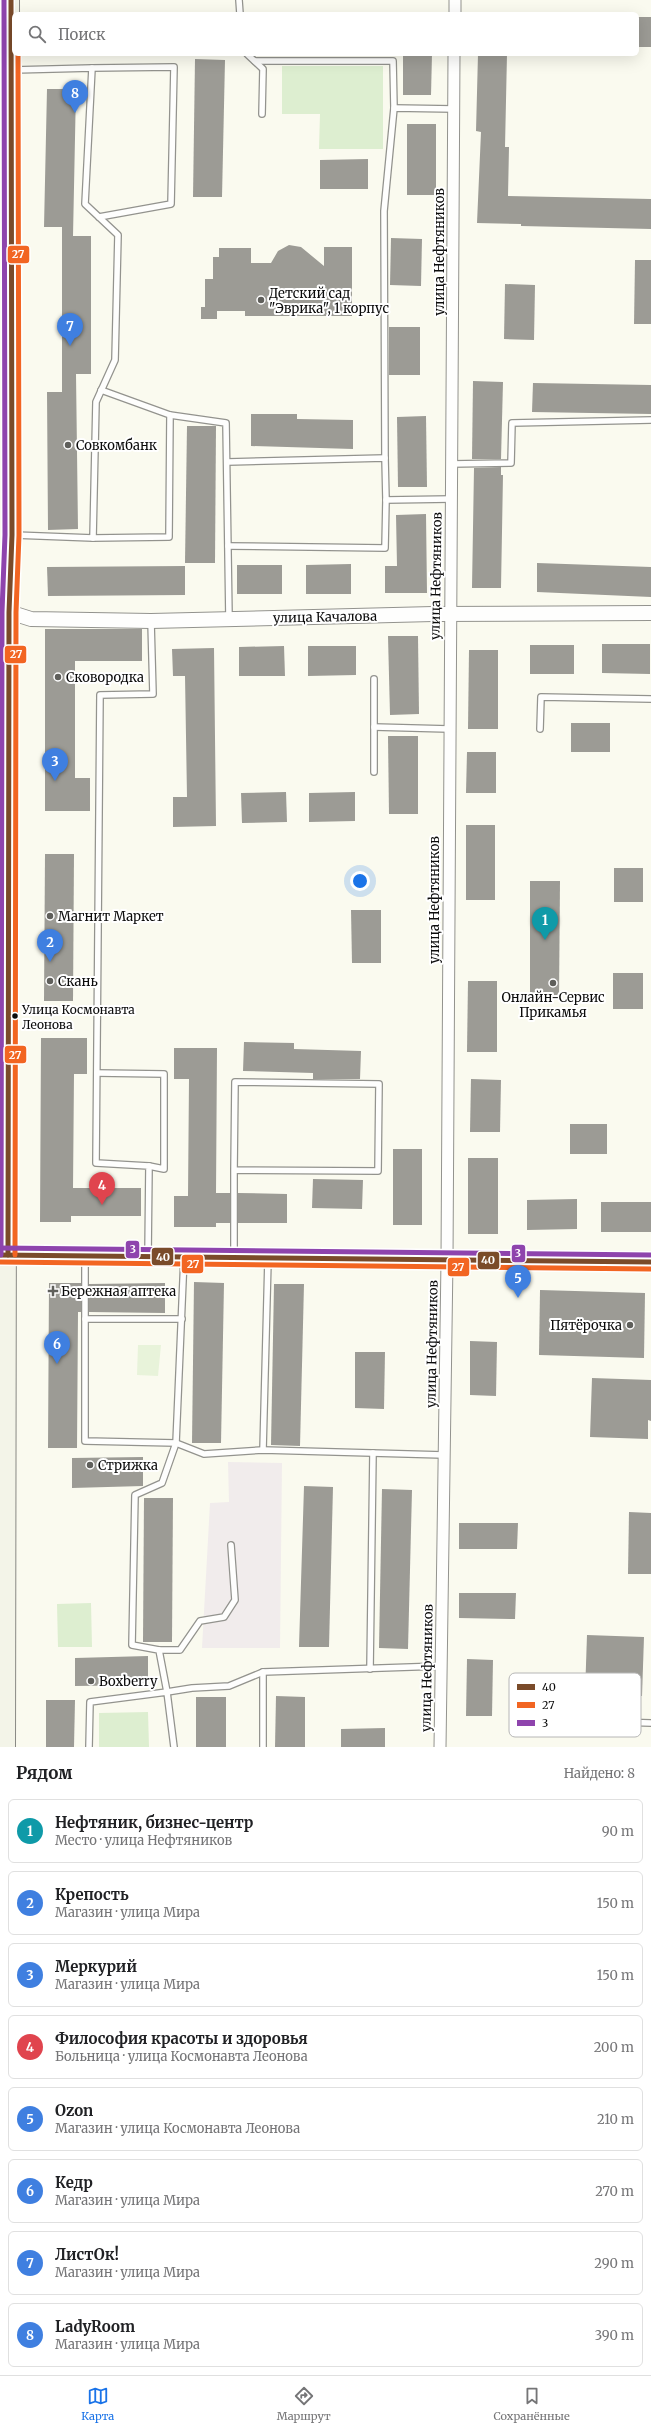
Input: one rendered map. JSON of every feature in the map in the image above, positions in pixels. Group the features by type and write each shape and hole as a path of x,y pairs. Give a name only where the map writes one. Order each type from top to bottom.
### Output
{"main road":[{"path":"7,1747 4,1255 5,612 12,535 11,0"},
{"path":"4,1255 651,1262"}],"street":[{"path":"455,0 455,12"},
{"name":"улица Нефтяников","path":"440,1747 447,1260 449,614 454,56"},
{"name":"улица Качалова","path":"5,612 31,619 151,621 449,614 651,613"}],"lane":[{"path":"239,0 240,12"},
{"path":"249,56 263,69 262,114"},
{"path":"228,546 385,548 384,211 394,108 393,61 255,62"},
{"path":"10,70 174,67 171,204 99,217"},
{"path":"92,68 85,204 118,235 116,360 96,402 93,538"},
{"path":"394,108 454,109"},
{"path":"101,390 170,415 226,423 228,462 229,620"},
{"path":"12,535 93,538 169,537 170,415"},
{"path":"451,464 511,463 512,423 651,420"},
{"path":"228,462 385,458"},
{"path":"386,500 451,499"},
{"path":"97,1073 164,1074 164,1169 149,1166 96,1163 100,695 153,694 151,621"},
{"path":"374,680 374,772"},
{"path":"540,729 541,697 651,699"},
{"path":"374,728 449,729"},
{"path":"234,1170 378,1171 379,1084 235,1082 234,1170 234,1258"},
{"path":"148,1257 149,1166"},
{"path":"85,1256 85,1441 176,1442 204,1454 264,1450 444,1455"},
{"path":"184,1257 176,1442 162,1483 135,1495 132,1645 159,1650 180,1650 200,1621 224,1617 235,1600 231,1545"},
{"path":"264,1450 268,1258"},
{"path":"85,1319 182,1319"},
{"path":"370,1669 373,1453"},
{"path":"159,1650 167,1692 174,1747"},
{"path":"89,1747 90,1702 192,1688 229,1686 263,1672 441,1666"},
{"path":"263,1672 263,1747"},
{"path":"641,1723 651,1723"}],"shaded area":[{"path":"228,1462 282,1463 280,1648 202,1648 210,1503 229,1502"}],"green space":[{"path":"282,66 383,66 383,149 319,149 320,114 282,114"},
{"path":"138,1345 161,1345 158,1376 137,1375"},
{"path":"91,1603 92,1647 58,1647 57,1604"},
{"path":"148,1712 149,1747 99,1747 99,1713"}],"building":[{"path":"639,17 651,17 651,47 639,47"},
{"path":"403,56 432,56 431,95 403,95"},
{"path":"478,56 507,56 505,147 509,147 508,196 651,199 651,229 521,226 521,224 477,223 481,132 476,131"},
{"path":"195,59 225,60 222,197 193,197"},
{"path":"47,89 76,89 73,236 91,236 91,374 76,374 78,529 48,530 47,392 62,392 62,227 44,227"},
{"path":"407,124 436,124 436,195 407,195"},
{"path":"368,159 368,189 320,189 320,160"},
{"path":"391,238 422,239 421,286 390,285"},
{"path":"289,245 301,247 324,266 324,247 352,247 352,316 245,316 245,311 217,311 217,319 201,319 201,307 205,307 205,279 213,279 213,257 219,257 219,248 251,248 251,263 271,263 278,251"},
{"path":"635,260 651,260 651,324 634,324"},
{"path":"505,284 535,285 534,340 504,339"},
{"path":"389,327 420,327 420,375 389,375"},
{"path":"473,381 503,382 501,459 472,459"},
{"path":"533,383 651,385 651,414 532,412"},
{"path":"251,414 297,414 297,419 353,420 353,449 251,446"},
{"path":"426,416 427,487 398,487 397,417"},
{"path":"187,426 216,426 215,563 185,563"},
{"path":"501,467 501,475 503,475 501,588 472,588 474,468"},
{"path":"426,514 427,593 385,593 385,566 397,566 396,515"},
{"path":"537,563 651,567 651,597 537,592"},
{"path":"351,564 351,594 306,594 306,565"},
{"path":"237,565 282,565 282,594 237,594"},
{"path":"185,566 185,595 48,596 47,567"},
{"path":"45,629 142,629 142,661 75,661 75,778 90,778 90,811 45,811"},
{"path":"388,636 418,636 419,714 390,715"},
{"path":"602,644 650,644 650,674 602,673"},
{"path":"530,645 574,645 574,674 530,674"},
{"path":"284,646 285,676 239,676 239,647"},
{"path":"308,646 356,646 356,675 308,676"},
{"path":"214,648 216,826 173,827 173,797 187,797 185,676 173,676 172,649"},
{"path":"469,650 498,650 498,729 468,729"},
{"path":"571,723 610,723 610,752 571,752"},
{"path":"388,736 418,736 418,814 389,814"},
{"path":"467,752 496,752 496,793 466,793"},
{"path":"286,792 287,822 242,823 241,793"},
{"path":"355,792 355,821 309,822 309,793"},
{"path":"466,825 495,825 495,900 466,900"},
{"path":"45,854 74,854 73,1001 44,1001"},
{"path":"614,868 643,868 643,902 614,902"},
{"path":"530,881 560,881 559,998 530,998"},
{"path":"351,910 381,910 381,963 352,963"},
{"path":"613,973 643,973 643,1009 613,1009"},
{"path":"468,981 497,981 497,1052 467,1052"},
{"path":"41,1038 87,1038 87,1074 74,1074 73,1188 141,1188 141,1216 71,1216 71,1222 40,1222"},
{"path":"244,1042 294,1043 294,1049 361,1051 360,1079 313,1079 313,1073 243,1071"},
{"path":"174,1048 217,1048 216,1193 230,1193 230,1223 216,1223 216,1227 174,1227 174,1196 188,1196 189,1079 174,1079"},
{"path":"471,1079 501,1080 500,1132 470,1132"},
{"path":"570,1124 607,1124 607,1154 570,1154"},
{"path":"393,1149 422,1149 422,1225 393,1225"},
{"path":"468,1158 498,1158 498,1234 468,1234"},
{"path":"313,1179 363,1180 362,1209 312,1208"},
{"path":"238,1193 287,1194 287,1223 238,1223"},
{"path":"577,1199 577,1229 527,1230 527,1200"},
{"path":"601,1202 651,1202 651,1232 601,1232"},
{"path":"194,1282 224,1283 221,1443 192,1443"},
{"path":"49,1283 81,1283 81,1312 78,1312 77,1448 48,1448"},
{"path":"165,1283 165,1313 89,1312 89,1284"},
{"path":"274,1284 304,1284 300,1446 271,1445"},
{"path":"540,1290 645,1293 644,1358 539,1355"},
{"path":"470,1341 497,1342 496,1396 470,1395"},
{"path":"355,1352 385,1352 384,1409 355,1408"},
{"path":"592,1378 651,1380 651,1421 648,1420 648,1439 590,1437"},
{"path":"143,1457 143,1486 72,1488 72,1458"},
{"path":"304,1486 333,1487 329,1647 299,1647"},
{"path":"382,1489 412,1490 408,1649 379,1648"},
{"path":"144,1498 173,1498 172,1642 143,1642"},
{"path":"629,1512 651,1513 651,1574 628,1574"},
{"path":"459,1523 518,1523 517,1549 459,1549"},
{"path":"459,1593 516,1593 515,1619 459,1618"},
{"path":"587,1635 644,1637 642,1696 641,1673 586,1673"},
{"path":"148,1656 148,1685 75,1686 75,1658"},
{"path":"467,1659 493,1660 492,1716 466,1716"},
{"path":"276,1696 305,1697 305,1747 275,1747"},
{"path":"196,1697 226,1697 226,1747 196,1747"},
{"path":"46,1700 75,1700 74,1747 46,1747"},
{"path":"385,1728 385,1747 341,1747 341,1729"}],"transit line":[{"name":"3","path":"1,1255 2,612 5,535 4,0"},
{"name":"40","path":"8,1255 9,612 12,535 11,0"},
{"name":"27","path":"15,1255 16,612 19,535 18,56"},
{"name":"3","path":"0,1248 651,1255"},
{"name":"40","path":"0,1255 651,1262"},
{"name":"27","path":"0,1262 651,1269"}],"place":[{"name":"LadyRoom","path":"75,113"},
{"name":"Детский сад \"Эврика\", 1 корпус","path":"261,300"},
{"name":"ЛистОк!","path":"70,346"},
{"name":"Совкомбанк","path":"68,445"},
{"name":"Сковородка","path":"58,677"},
{"name":"Меркурий","path":"55,781"},
{"name":"Магнит Маркет","path":"50,916"},
{"name":"Нефтяник, бизнес-центр","path":"545,940"},
{"name":"Крепость","path":"50,962"},
{"name":"Скань","path":"50,981"},
{"name":"Онлайн-Сервис Прикамья","path":"553,983"},
{"name":"Улица Космонавта Леонова","path":"15,1016"},
{"name":"Философия красоты и здоровья","path":"102,1205"},
{"name":"Бережная аптека","path":"53,1291"},
{"name":"Ozon","path":"518,1298"},
{"name":"Пятёрочка","path":"630,1325"},
{"name":"Кедр","path":"57,1364"},
{"name":"Стрижка","path":"90,1465"},
{"name":"Boxberry","path":"91,1681"}]}
